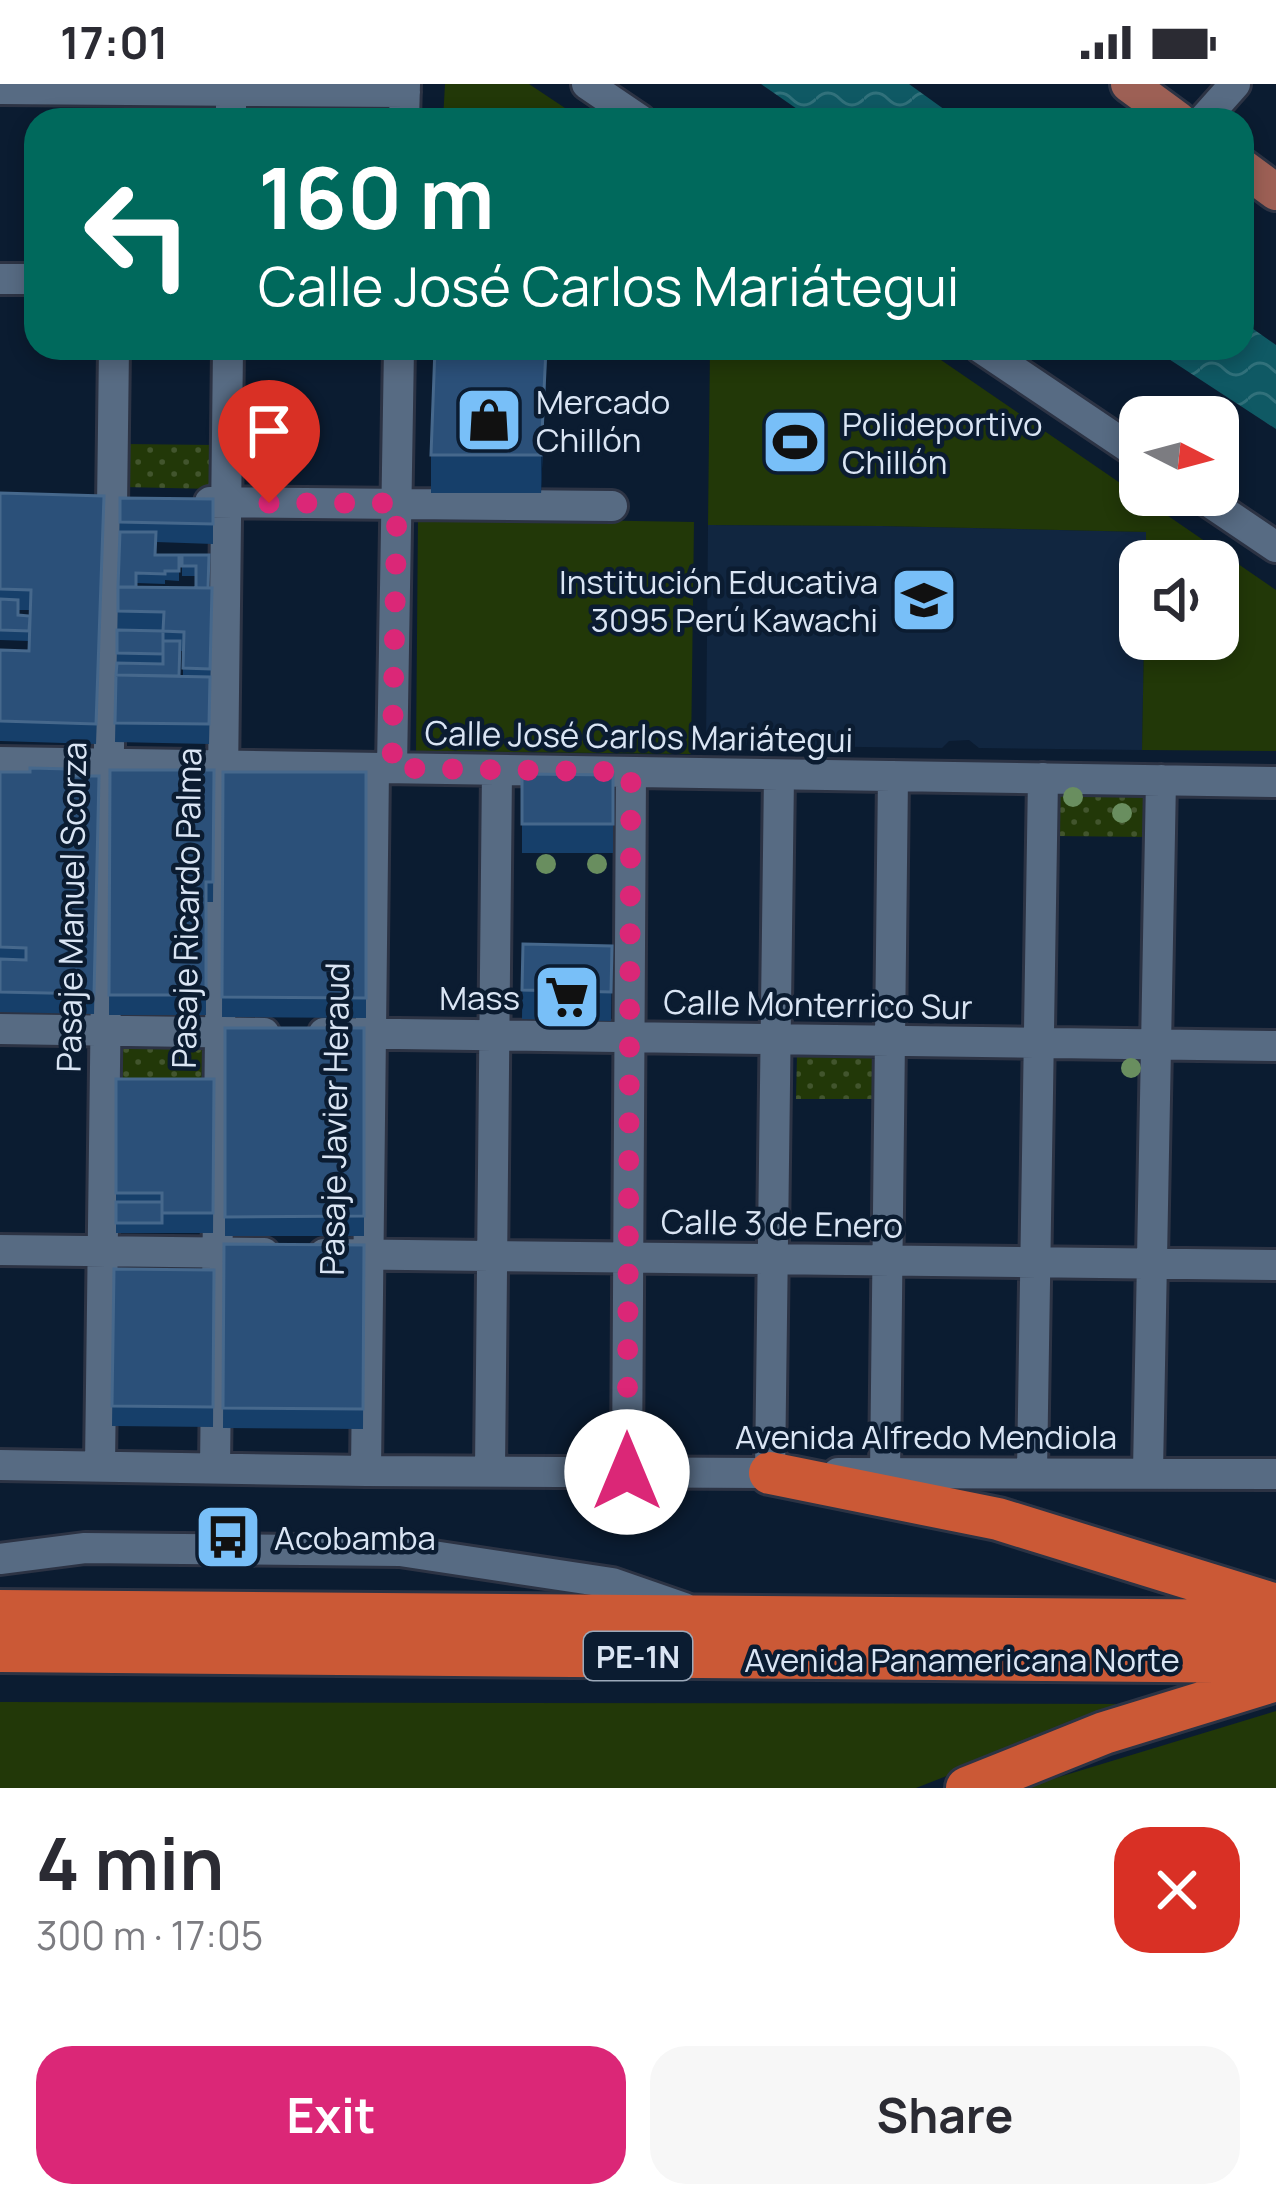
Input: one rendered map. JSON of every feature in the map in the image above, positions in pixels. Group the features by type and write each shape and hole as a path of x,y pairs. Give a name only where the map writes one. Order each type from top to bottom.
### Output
{"highway":[{"path":"770,1473 998,1519 1276,1605"},
{"name":"Avenida Panamericana Norte","path":"0,1611 1276,1622"},
{"name":"Avenida Panamericana Norte","path":"0,1652 1276,1662"},
{"path":"967,1788 1104,1733 1276,1680"}],"main road":[{"path":"1129,84 1162,108"}],"street":[{"path":"587,84 622,103"},
{"path":"1214,108 1235,84"},
{"path":"0,89 117,98 404,99"},
{"name":"Pasaje Manuel Scorza","path":"100,1466 114,360"},
{"name":"Pasaje Ricardo Palma","path":"215,1468 228,360"},
{"name":"Pasaje Javier Heraud","path":"366,1471 371,1034 400,360"},
{"path":"999,360 1119,441"},
{"path":"180,502 612,506"},
{"path":"1230,516 1276,547"},
{"name":"Calle José Carlos Mariátegui","path":"0,763 1276,782"},
{"path":"490,1470 497,770"},
{"path":"627,1472 631,772"},
{"path":"770,1473 779,775"},
{"path":"885,1473 893,776"},
{"path":"1032,1472 1043,778"},
{"path":"1148,1472 1161,780"},
{"name":"Calle Monterrico Sur","path":"0,1030 1276,1046"},
{"name":"Calle 3 de Enero","path":"0,1250 1276,1265"},
{"name":"Avenida Alfredo Mendiola","path":"0,1465 1276,1474"},
{"path":"0,1559 85,1548 400,1551 612,1583 712,1618"}],"shaded area":[{"path":"445,84 529,84 565,108 444,108"},
{"path":"221,102 221,108 125,108 125,103"},
{"path":"710,360 941,360 1119,482 1119,516 1168,516 1203,540 1146,540 1146,532 708,525"},
{"path":"124,444 215,445 214,489 123,487"},
{"path":"418,517 694,522 691,754 416,751"},
{"name":"Institución Educativa 3095 Perú Kawachi","path":"708,525 1146,532 1146,540 1119,540 1119,660 1144,660 1142,750 979,748 969,740 949,741 942,748 706,745"},
{"path":"1239,565 1276,590 1276,751 1142,750 1144,660 1239,660"},
{"path":"1055,792 1145,793 1145,837 1054,836"},
{"path":"117,1047 214,1048 214,1099 117,1099"},
{"path":"797,1055 872,1056 872,1099 796,1099"},
{"path":"0,1702 1130,1704 916,1788 0,1788"},
{"path":"1276,1711 1276,1788 1023,1788"}],"water":[{"path":"761,84 909,84 942,108 796,108"},
{"path":"1254,329 1276,345 1276,429 1239,405 1239,396 1225,396 1170,360 1254,360"}],"building":[{"name":"Mercado Chillón","path":"435,360 545,360 541,455 431,455"},
{"path":"0,493 104,496 96,724 0,721 0,650 29,651 31,590 0,589"},
{"path":"120,498 213,499 213,524 120,522"},
{"path":"120,532 156,532 155,555 179,555 179,571 136,573 136,587 118,587"},
{"path":"182,555 209,555 208,588 196,588 196,566 182,566"},
{"path":"118,587 212,588 210,669 183,668 184,632 163,631 164,612 118,611"},
{"path":"0,599 18,600 18,615 30,616 29,631 0,630"},
{"path":"117,630 163,631 163,654 117,653"},
{"path":"163,641 180,641 179,676 116,675 117,663 163,664"},
{"path":"116,675 210,677 209,724 115,723"},
{"path":"30,768 99,776 94,994 0,992 0,959 26,960 26,948 0,947 0,772 30,772"},
{"path":"110,770 214,770 213,882 206,882 206,995 109,995"},
{"path":"223,772 366,772 366,998 222,997"},
{"path":"522,774 613,775 613,824 522,824"},
{"path":"523,944 612,946 611,992 522,990"},
{"path":"225,1028 364,1028 364,1216 225,1217"},
{"path":"116,1079 214,1079 213,1213 162,1213 162,1193 116,1193"},
{"path":"116,1202 162,1202 162,1223 116,1223"},
{"path":"224,1244 364,1245 363,1409 223,1408"},
{"path":"114,1269 214,1270 213,1407 112,1406"}],"place":[{"name":"Mercado Chillón","path":"489,420"},
{"name":"Polideportivo Chillón","path":"795,442"},
{"name":"Institución Educativa 3095 Perú Kawachi","path":"924,600"},
{"name":"Mass","path":"567,997"},
{"name":"Acobamba","path":"228,1537"}],"route":[{"path":"269,503 397,503 392,768 631,772 627,1472"}]}
